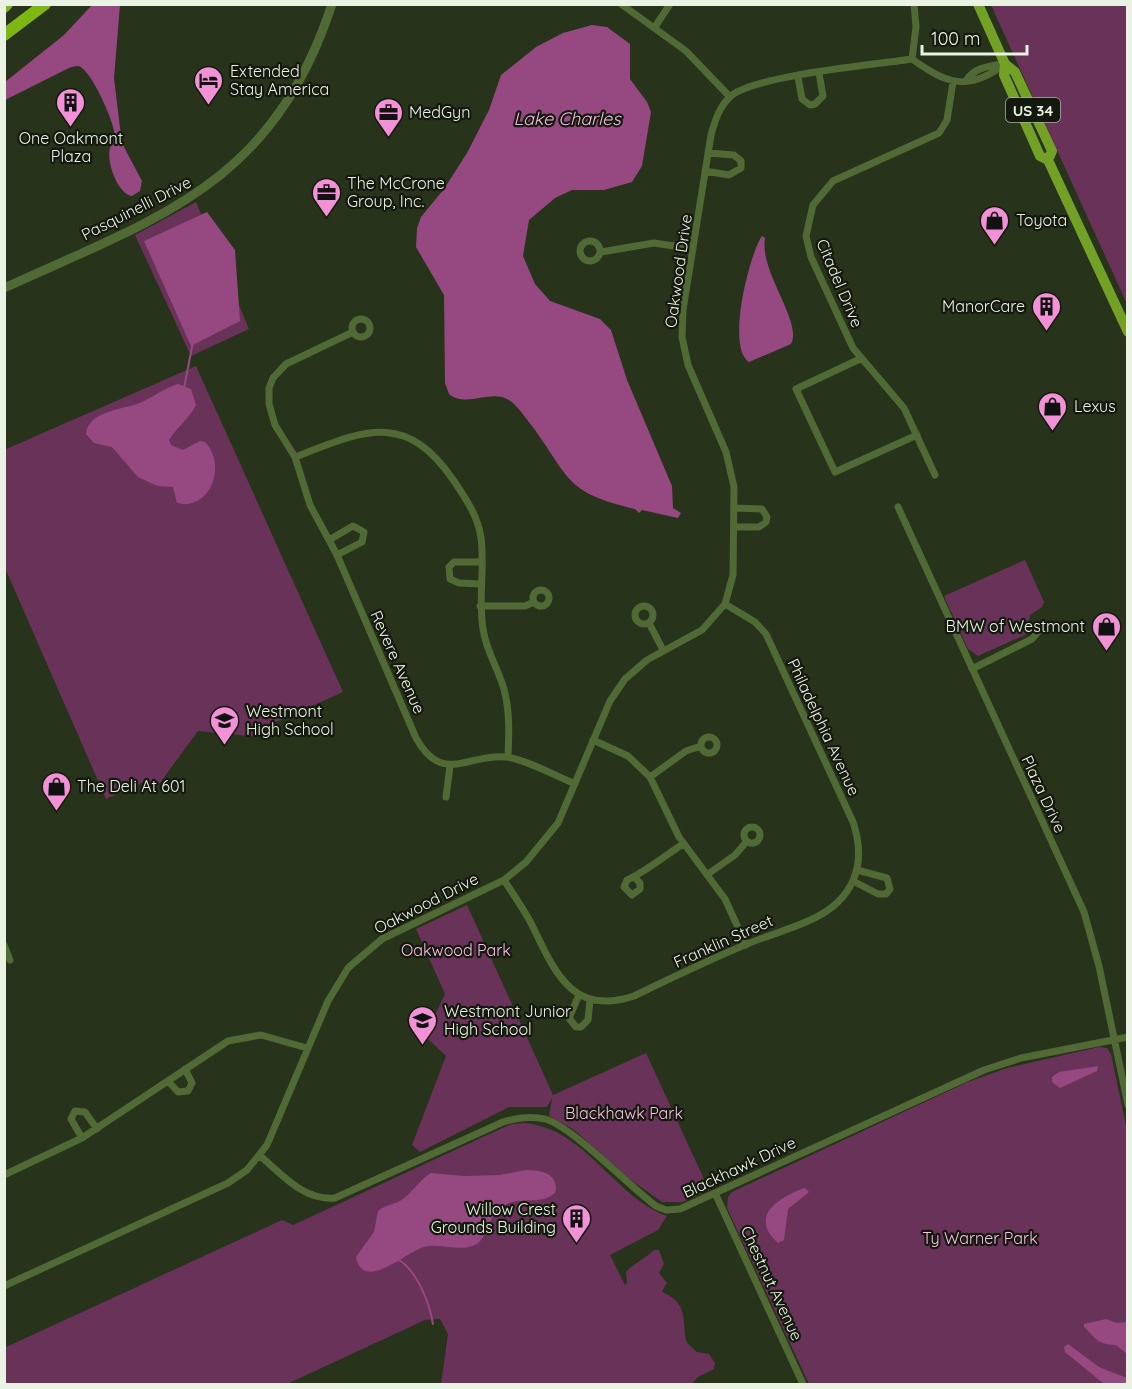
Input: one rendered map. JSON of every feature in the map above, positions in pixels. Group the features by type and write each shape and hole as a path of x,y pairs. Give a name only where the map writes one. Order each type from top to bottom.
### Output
{"highway":[{"path":"4,35 45,4"}],"main road":[{"name":"US 34","path":"978,4 1005,64 1015,72 1052,151 1048,160 1128,332"}],"street":[{"name":"Pasquinelli Drive","path":"4,288 174,207 194,196 232,167 254,146 289,100 321,39 332,4"},
{"path":"621,4 686,51 730,97 758,84 912,59 942,79 953,82 973,82 1005,64"},
{"path":"655,27 670,4"},
{"path":"912,59 916,27 914,4"},
{"path":"798,76 802,99 810,105 815,104 822,96 819,73"},
{"name":"Citadel Drive","path":"935,475 904,408 853,348 809,252 806,236 810,213 818,198 833,181 939,133 947,120 953,82"},
{"name":"Oakwood Drive","path":"4,1286 228,1183 247,1170 260,1155 280,1117 307,1048 339,980 364,952 382,939 504,880 526,862 548,839 558,823 610,701 625,679 663,650 702,630 726,604 734,575 733,481 726,452 692,377 684,352 682,320 714,121 730,97"},
{"path":"705,171 729,175 741,168 741,161 734,155 708,153"},
{"path":"601,252 654,243 693,249"},
{"name":"Revere Avenue","path":"352,332 286,364 273,378 269,388 268,404 272,418 295,457 310,505 337,555 416,738 430,756 450,766"},
{"path":"860,359 796,389 835,472 917,435"},
{"path":"295,457 353,435 389,432 411,439 440,461 473,512 481,541 480,606 485,639 501,680 508,709 508,757"},
{"path":"735,508 758,507 767,517 766,522 759,527 735,527"},
{"name":"Plaza Drive","path":"898,507 1084,912 1094,942 1128,1105"},
{"path":"329,540 353,526 364,532 362,542 337,555"},
{"path":"480,584 459,583 450,579 449,567 454,562 481,562"},
{"path":"480,606 525,606 534,602"},
{"name":"Philadelphia Avenue","path":"726,604 755,622 770,642 853,822 860,846 853,882"},
{"path":"649,623 663,650"},
{"path":"972,669 1032,639 1045,624"},
{"path":"593,740 628,756 650,777 683,844 725,899 746,945"},
{"path":"650,777 686,751 701,746"},
{"path":"446,798 450,766 508,757 575,784"},
{"path":"708,874 735,855 747,841"},
{"path":"634,878 640,871 683,844"},
{"path":"853,882 878,894 886,894 891,889 887,878 857,870"},
{"path":"504,880 525,912 553,970 579,995 590,1000 588,1020 580,1027 576,1027 569,1018 579,995"},
{"name":"Franklin Street","path":"590,1000 610,1001 634,996 825,912 840,900 853,882"},
{"path":"4,945 10,960"},
{"path":"4,1175 82,1138 228,1041 249,1035 271,1036 307,1048"},
{"name":"Blackhawk Drive","path":"260,1155 305,1193 315,1197 335,1198 503,1122 530,1118 546,1120 565,1129 661,1209 680,1209 984,1070 1021,1058 1128,1037"},
{"path":"168,1081 178,1092 188,1091 192,1083 185,1069"},
{"path":"82,1138 71,1119 75,1111 86,1112 97,1129"},
{"name":"Chestnut Avenue","path":"715,1193 803,1384"}],"green space":[{"path":"991,5 1127,5 1127,304"},
{"path":"196,202 249,329 191,356 135,235"},
{"path":"196,366 343,692 261,729 264,735 261,737 198,731 157,787 153,788 146,781 106,799 5,568 4,450"},
{"path":"1025,560 1044,602 1042,607 1030,615 1027,634 978,656 968,649 944,596"},
{"path":"467,905 553,1095 646,1053 709,1190 683,1202 662,1202 631,1180 573,1129 549,1116 552,1098 547,1107 509,1107 420,1152 412,1145 446,1056 425,1036 445,994 416,929"},
{"name":"Ty Warner Park","path":"1099,1047 1107,1048 1111,1054 1127,1130 1127,1384 809,1384 727,1208 728,1197 732,1192 968,1082 1007,1068"},
{"path":"525,1123 546,1128 565,1137 631,1194 648,1207 667,1216 658,1230 610,1255 625,1285 627,1283 626,1272 654,1250 659,1250 664,1264 659,1273 667,1283 662,1291 674,1299 681,1309 687,1343 697,1352 709,1354 715,1363 714,1369 698,1377 692,1384 441,1384 448,1334 440,1319 425,1320 287,1384 5,1384 4,1348 282,1220 293,1225 498,1130 512,1124"}],"water":[{"path":"92,5 120,5 114,78 120,128 124,147 142,181 140,191 132,196 122,190 114,176 109,154 115,136 112,125 100,95 83,69 78,66 70,68 5,100 5,82 64,35"},
{"name":"Lake Charles","path":"592,25 607,27 630,44 630,79 647,102 651,112 642,166 632,182 604,190 572,190 555,198 529,220 523,256 535,284 550,301 600,319 611,330 627,380 672,486 673,508 681,513 678,518 642,510 639,513 635,509 612,503 581,489 563,471 532,426 511,401 493,396 463,399 449,394 445,383 444,295 416,247 417,228 421,217 444,189 467,153 489,110 501,75 536,47 563,33"},
{"path":"207,212 235,250 240,321 191,346 144,241"},
{"path":"762,236 765,238 768,266 791,323 793,335 791,344 749,362 742,353 740,339 742,301 751,262"},
{"path":"178,384 191,389 196,405 169,440 171,445 183,450 200,441 205,442 212,452 215,463 212,485 198,501 188,504 177,503 173,487 157,486 138,477 112,447 94,443 86,434 88,426 101,415 137,404"},
{"path":"1098,1066 1097,1071 1060,1088 1052,1082 1052,1077 1059,1072"},
{"path":"526,1170 543,1172 552,1177 555,1181 555,1193 544,1199 513,1202 500,1208 478,1243 466,1248 424,1247 376,1271 367,1271 360,1267 356,1257 374,1232 378,1211 403,1199 431,1173 464,1176 500,1175"},
{"path":"805,1188 809,1192 788,1209 784,1240 778,1243 769,1233 766,1224 770,1209 777,1202"},
{"path":"1106,1319 1117,1323 1127,1322 1127,1354 1116,1345 1105,1344 1098,1340 1084,1327 1084,1324"},
{"path":"1068,1344 1099,1367 1127,1378 1127,1384 1104,1384 1065,1352 1064,1347"}],"waterway":[{"path":"184,388 193,342"},
{"path":"399,1260 406,1265 422,1289 433,1324"}],"place":[{"name":"Extended Stay America","path":"209,106"},
{"name":"One Oakmont Plaza","path":"71,128"},
{"name":"MedGyn","path":"388,138"},
{"name":"The McCrone Group, Inc.","path":"326,218"},
{"name":"Toyota","path":"995,246"},
{"name":"ManorCare","path":"1046,332"},
{"name":"Lexus","path":"1053,432"},
{"name":"BMW of Westmont","path":"1106,652"},
{"name":"Westmont High School","path":"225,746"},
{"name":"The Deli At 601","path":"56,812"},
{"name":"Westmont Junior High School","path":"423,1046"},
{"name":"Willow Crest Grounds Building","path":"577,1244"}],"park label":[{"name":"Oakwood Park","path":"456,950"},
{"name":"Blackhawk Park","path":"624,1113"}]}
